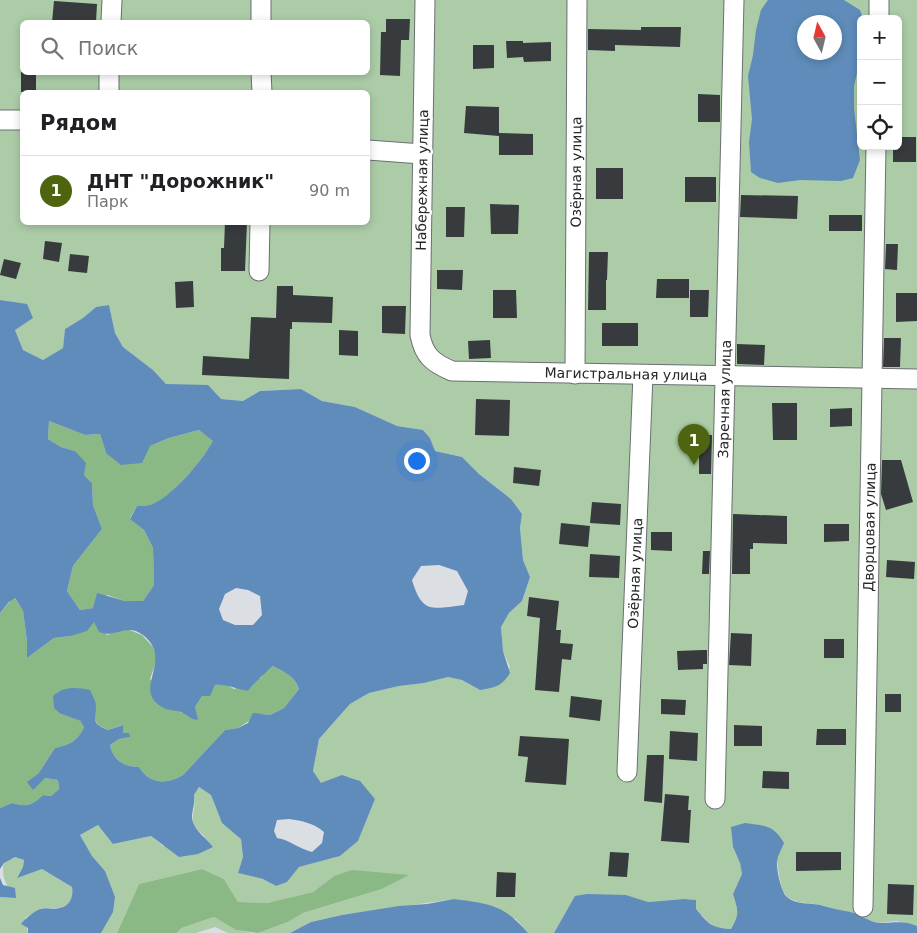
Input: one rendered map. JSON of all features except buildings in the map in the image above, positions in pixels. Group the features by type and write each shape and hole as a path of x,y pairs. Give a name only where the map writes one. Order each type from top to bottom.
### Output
{"street":[{"path":"111,20 112,0"},
{"path":"261,0 261,20"},
{"name":"Набережная улица","path":"425,0 420,335 422,346 429,357"},
{"name":"Озёрная улица","path":"575,374 577,0"},
{"name":"Заречная улица","path":"715,799 734,0"},
{"path":"879,0 879,15"},
{"path":"109,75 109,90"},
{"path":"262,75 262,90"},
{"path":"0,120 20,120"},
{"path":"370,150 422,154"},
{"name":"Дворцовая улица","path":"864,907 876,150"},
{"path":"259,271 260,225"},
{"name":"Магистральная улица","path":"429,357 440,366 452,371 917,379"},
{"name":"Озёрная улица","path":"627,772 642,375"}],"green space":[{"path":"0,0 917,0 917,926 896,921 879,923 823,905 798,902 787,897 782,889 777,861 733,847 740,863 742,874 733,894 737,912 731,929 717,928 707,921 696,909 695,900 647,902 626,895 575,897 554,933 528,933 516,919 454,899 342,915 311,922 290,933 258,933 288,922 303,913 382,889 408,875 334,876 313,892 267,903 238,902 224,879 202,869 139,884 117,933 101,933 103,928 105,871 92,856 80,835 98,825 114,844 151,836 163,846 205,837 193,821 194,795 199,787 211,795 222,823 241,838 243,857 238,873 263,879 276,886 287,882 299,867 340,856 358,841 375,799 362,784 351,778 339,778 321,784 313,771 319,739 350,704 369,693 448,677 462,680 480,690 510,667 503,651 501,627 509,613 522,601 530,577 523,560 520,528 522,514 511,499 479,474 462,457 435,451 430,438 423,430 397,426 355,407 322,401 301,389 260,391 243,401 221,399 166,384 153,370 123,347 115,333 109,305 96,307 65,329 63,348 43,360 23,350 15,330 8,301 0,300"},
{"path":"49,421 85,435 100,434 106,453 150,446 169,438 199,430 214,441 176,488 158,502 137,506 130,518 144,530 153,548 154,585 143,601 125,601 107,595 93,608 80,610 67,591 73,566 102,529 93,505 92,483 84,475 75,451 61,447 48,439"},
{"path":"14,597 23,611 27,658 54,638 71,636 94,622 107,635 127,629 142,635 153,647 157,659 150,679 177,711 183,713 195,707 202,696 210,695 215,685 225,684 234,689 261,678 266,670 273,666 292,678 299,689 284,708 270,715 260,714 238,728 225,730 183,775 165,781 153,780 143,773 139,767 129,766 117,759 110,745 119,739 129,737 129,733 123,733 122,725 108,730 99,726 94,714 96,704 61,714 82,721 84,727 79,736 72,742 55,748 38,774 45,778 58,780 59,789 51,796 43,795 29,805 12,803 0,808 0,613"},
{"path":"15,857 24,860 23,867 17,877 42,869 72,887 74,894 68,904 60,908 41,908 25,918 28,933 0,933 0,897 16,898 6,882 3,868 4,863"},
{"path":"202,869 224,879 238,902 267,903 313,892 334,876 352,870 409,875 382,889 303,913 288,922 258,933 236,930 214,917 181,928 177,933 117,933 139,884"},
{"path":"214,917 236,930 253,933 228,933 215,927 196,933 177,933 180,928"}],"water":[{"path":"768,0 844,0 860,10 862,15 857,15 857,73 854,86 854,108 857,150 859,150 860,160 853,178 841,181 800,180 778,183 760,178 751,172 749,142 752,119 748,76 761,10"},
{"path":"0,300 27,304 33,318 15,330 23,350 43,360 63,348 65,329 96,307 109,305 115,333 123,347 153,370 166,384 208,385 221,399 243,401 260,391 301,389 322,401 355,407 397,426 423,430 430,438 435,451 462,457 479,474 511,499 522,514 520,528 523,560 530,577 522,601 509,613 501,627 503,651 510,673 504,681 494,687 480,690 462,680 448,677 369,693 350,704 319,739 313,771 321,783 342,775 360,781 375,799 358,841 340,856 299,867 287,882 276,886 263,879 238,873 243,857 241,839 222,823 211,795 199,787 194,795 192,820 196,828 213,847 198,854 179,857 151,836 113,844 98,825 80,835 92,856 105,871 115,897 113,912 101,933 28,933 28,928 21,924 32,913 40,909 57,909 69,903 72,897 72,887 42,869 17,878 23,867 24,860 15,857 4,863 0,869 0,808 12,803 29,805 43,795 51,796 59,789 58,780 45,778 33,790 27,782 38,774 55,748 72,742 79,736 84,727 81,721 61,714 54,708 53,696 61,690 70,688 90,690 96,703 96,723 108,730 123,725 123,733 129,733 130,737 119,739 110,745 117,759 129,766 139,767 143,773 153,780 165,781 183,775 225,730 238,728 248,723 253,713 270,715 284,708 299,689 292,678 273,666 248,691 215,685 210,696 202,696 195,707 198,720 181,712 164,708 154,700 150,692 155,654 152,645 137,631 126,630 105,634 99,632 94,622 87,631 71,636 54,638 27,658 23,611 15,598 0,613","holes":["49,421 85,435 100,434 106,453 121,465 142,463 150,446 169,438 199,430 213,441 194,468 176,487 157,502 137,506 130,519 144,530 153,548 154,585 143,601 125,601 97,593 93,608 80,610 67,591 73,566 102,529 93,505 92,483 84,475 86,463 75,451 61,447 48,439","439,565 457,571 468,591 464,605 436,608 424,604 412,580 421,566","236,588 248,590 260,596 262,615 253,625 235,625 223,620 219,609 225,594","289,819 316,826 324,832 322,843 312,852 277,838 274,831 277,820"]},
{"path":"745,823 772,829 784,843 778,859 777,869 783,890 791,900 850,912 879,923 903,922 912,924 917,926 917,933 554,933 575,896 587,894 626,895 648,902 696,900 696,909 707,921 714,926 731,929 737,912 733,894 742,874 740,863 733,847 731,827"},
{"path":"0,878 3,885 15,888 16,898 0,897"},
{"path":"454,899 495,907 511,916 528,933 290,933 311,922 342,915"}],"place":[{"name":"ДНТ \"Дорожник\"","path":"694,465"}]}
